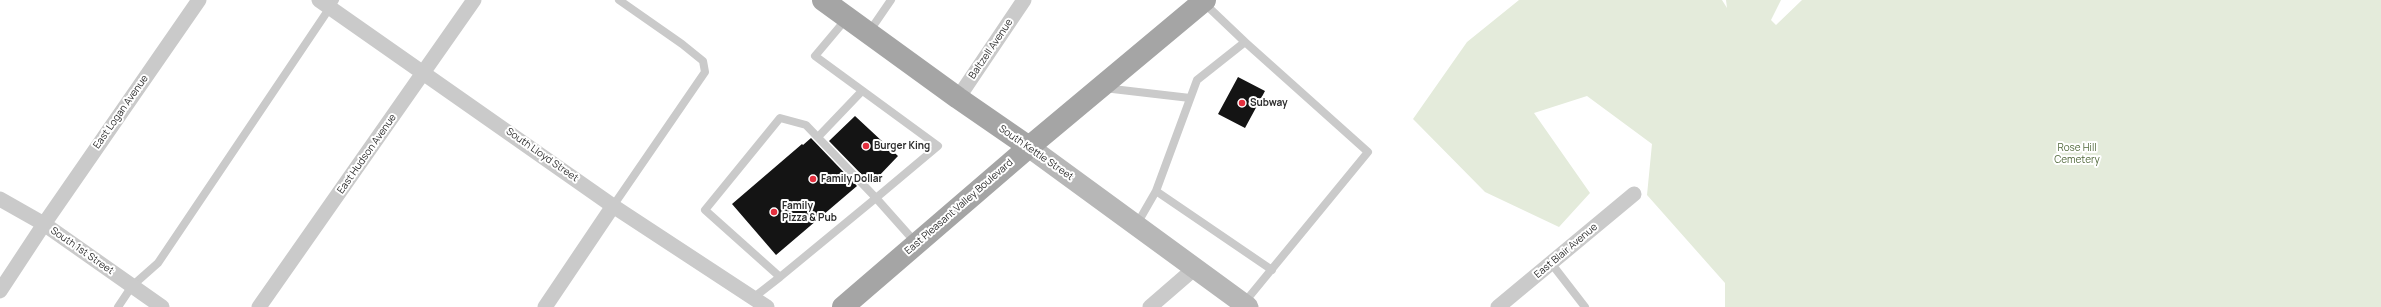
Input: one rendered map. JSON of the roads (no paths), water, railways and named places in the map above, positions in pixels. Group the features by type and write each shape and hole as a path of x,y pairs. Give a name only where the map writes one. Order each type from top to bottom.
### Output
{"main road":[{"name":"South Kettle Street","path":"823,0 958,98 1029,147"},
{"name":"East Pleasant Valley Boulevard","path":"843,307 1029,147 1204,1"}],"street":[{"name":"East Logan Avenue","path":"0,291 44,224 199,0"},
{"name":"East Hudson Avenue","path":"260,307 474,0"},
{"name":"Baltzell Avenue","path":"958,98 1024,0"},
{"name":"South Lloyd Street","path":"328,2 613,206 767,307"},
{"name":"South Kettle Street","path":"1029,147 1246,305"},
{"name":"East Blair Avenue","path":"1498,307 1634,194"},
{"name":"South 1st Street","path":"0,199 44,224 162,307"},
{"path":"545,307 613,206"},
{"path":"1150,307 1195,268"}],"lane":[{"path":"613,206 705,72 703,61 682,44 618,0"},
{"path":"868,33 891,0"},
{"path":"1204,1 1245,42 1368,152 1272,270 1246,305"},
{"path":"118,307 132,286 158,263 328,2"},
{"path":"753,298 938,146 815,56 847,18"},
{"path":"1136,225 1156,191 1197,80 1245,42"},
{"path":"1099,88 1190,98"},
{"path":"818,137 862,91"},
{"path":"780,277 705,210 780,118 806,124 916,243"},
{"path":"1156,191 1272,270"},
{"path":"1551,263 1585,307"}],"place":[{"name":"Subway","path":"1242,103"},
{"name":"Burger King","path":"866,146"},
{"name":"Family Dollar","path":"813,179"},
{"name":"Family Pizza & Pub","path":"774,212"}],"park label":[{"name":"Rose Hill Cemetery","path":"2077,154"}]}
